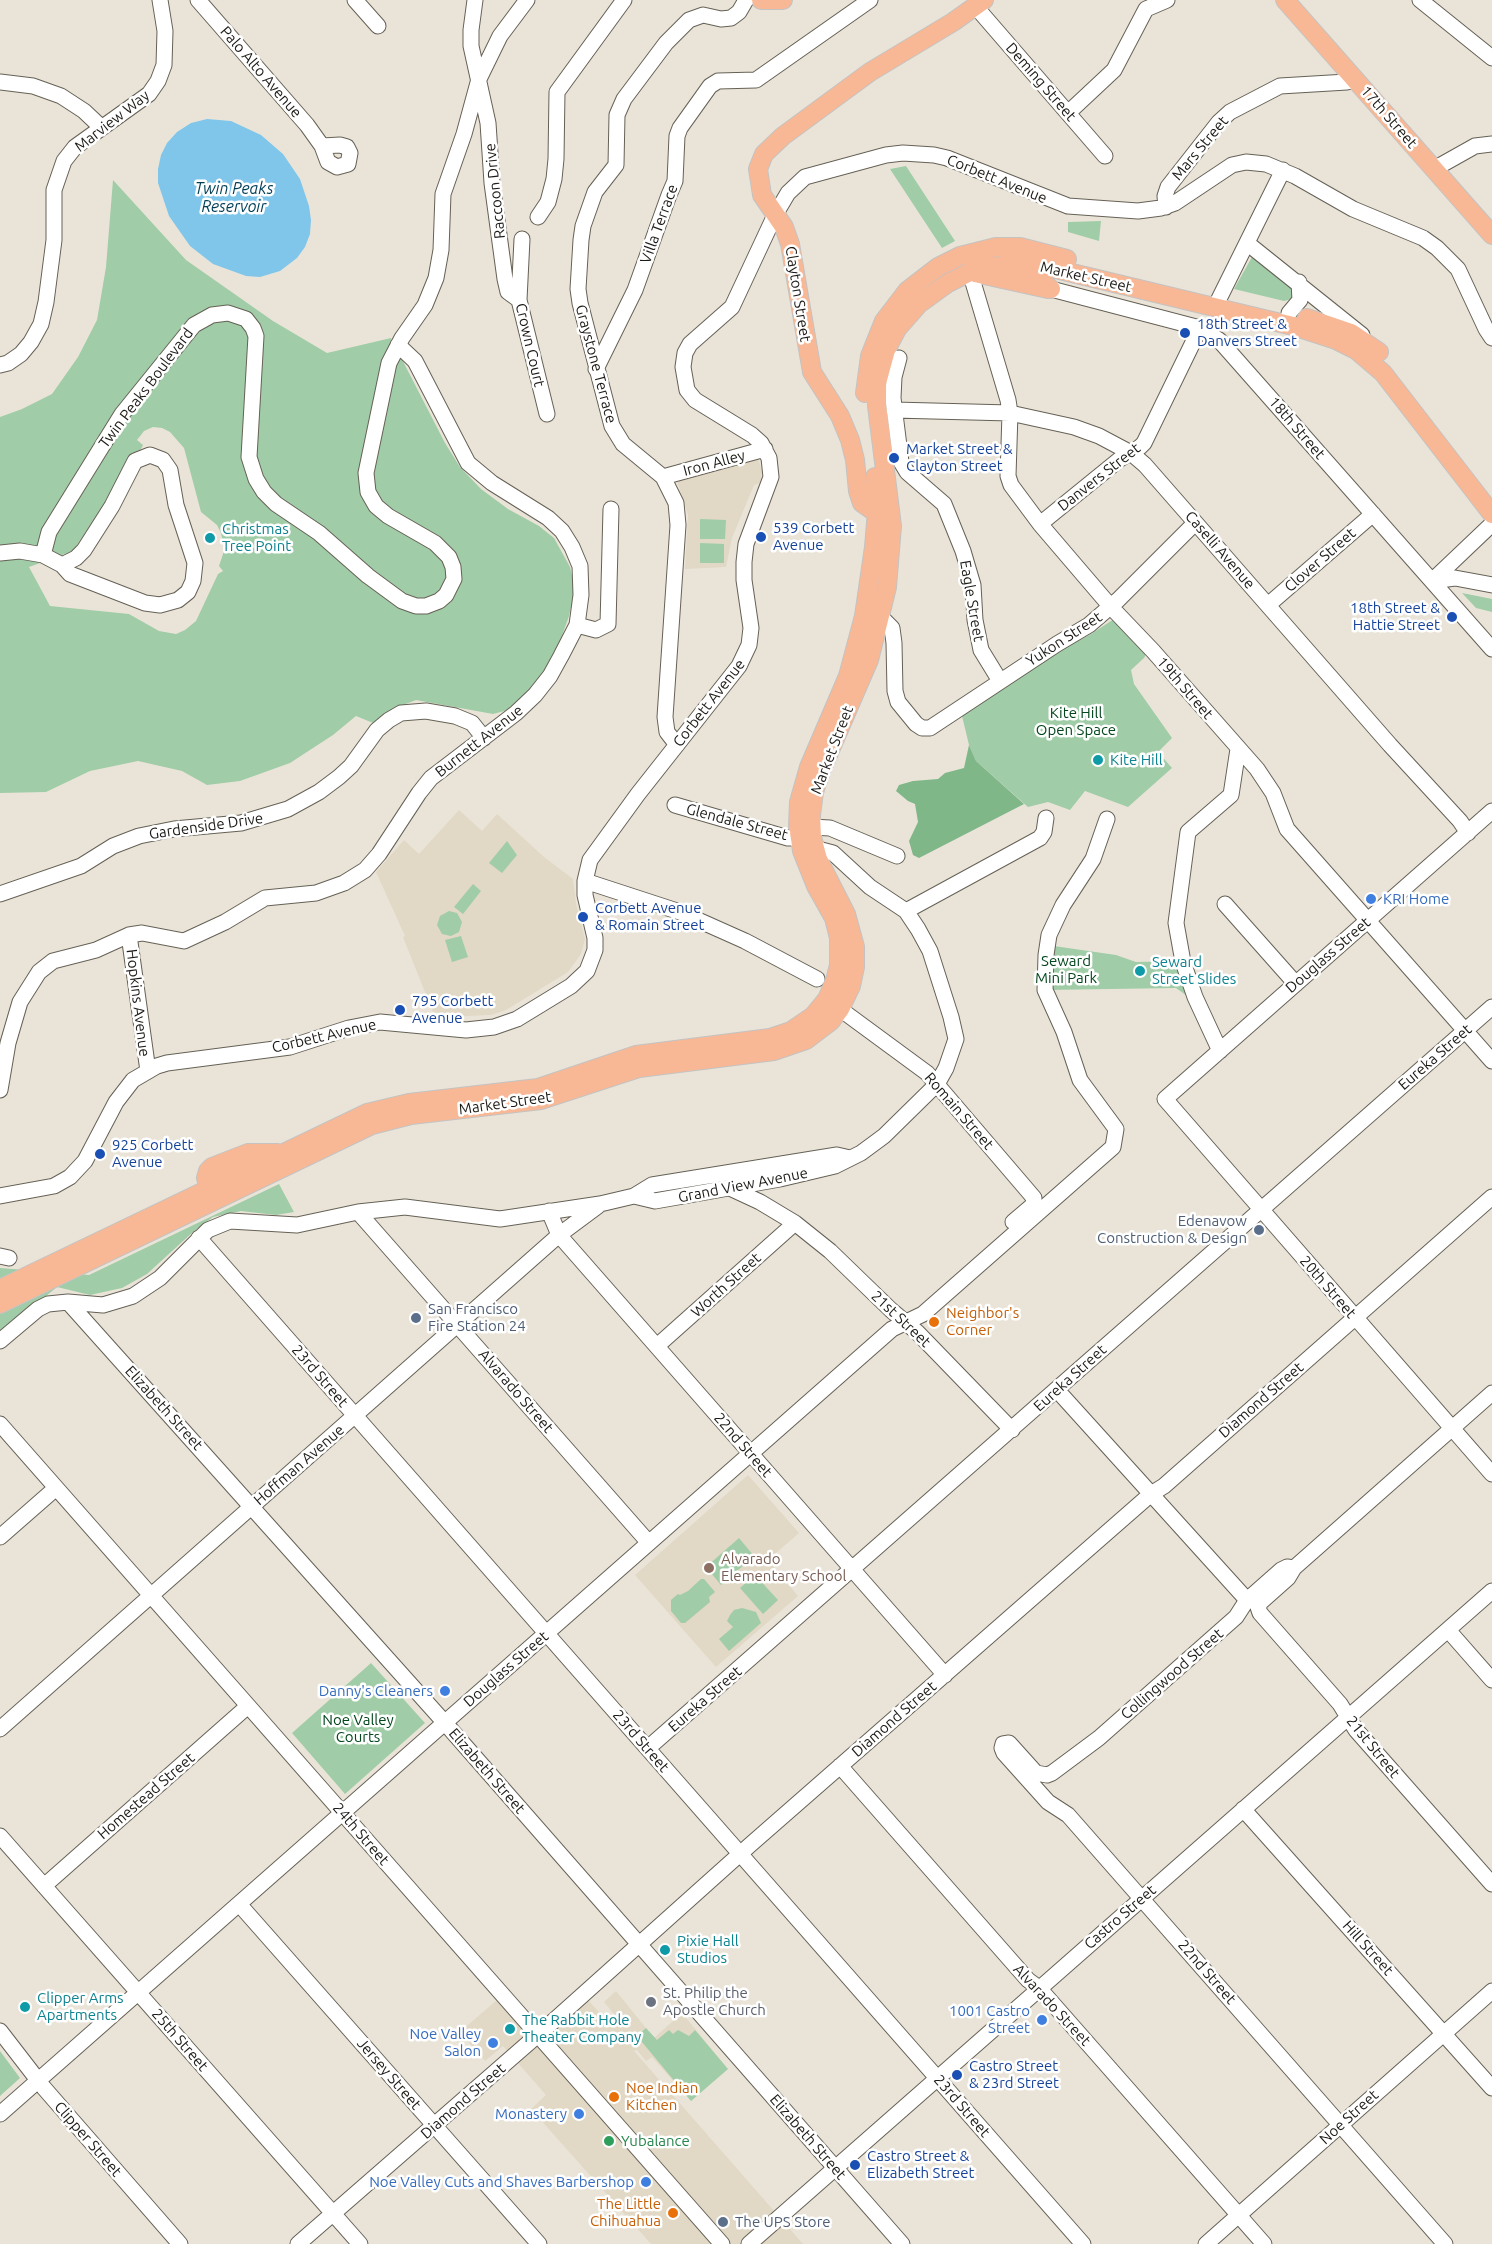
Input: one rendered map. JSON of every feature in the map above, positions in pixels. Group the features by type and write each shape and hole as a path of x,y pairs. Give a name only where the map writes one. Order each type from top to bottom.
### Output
{"main road":[{"path":"761,0 783,0"},
{"name":"17th Street","path":"1285,0 1492,236"},
{"name":"Clayton Street","path":"872,570 850,440 840,416 815,379 809,365 790,244 784,227 762,195 758,177 759,162 769,148 783,136 877,68 980,3"},
{"name":"Market Street","path":"872,618 889,572 892,537 877,487 865,394 870,356 878,332 907,291 938,267 960,256 985,248 1020,247 1217,302 1346,345 1365,356 1392,385 1492,514"},
{"path":"938,267 955,267 997,257 1008,258 1020,264 1051,289"},
{"name":"Market Street","path":"216,1192 206,1174 219,1163 248,1153 282,1153 348,1121 381,1108 538,1088 636,1055 760,1040 780,1035 799,1026 813,1016 827,999 836,981 840,957 839,938 834,918 810,875 808,838 817,782 865,670 872,618 872,570 884,510 877,394 879,372 891,340 903,321 928,296 948,283 970,272 990,267 1020,264 1055,268 1217,302 1289,314 1340,328 1372,346 1392,365 1492,496"},
{"path":"970,272 1051,289"},
{"path":"891,340 899,358"},
{"path":"858,491 865,506 884,510"},
{"name":"Market Street","path":"0,1289 216,1192 385,1121 411,1115 541,1100 645,1066 774,1051 796,1044 815,1034 831,1021 840,1009 851,986 855,967 853,935 846,914 808,838"},
{"name":"Market Street","path":"0,1304 68,1271 216,1192"}],"street":[{"name":"Marview Way","path":"0,364 8,363 21,354 41,324 54,240 54,190 64,161 75,147 149,94 158,81 164,65 165,31 160,0"},
{"name":"Palo Alto Avenue","path":"198,0 289,102 322,146"},
{"path":"355,0 378,26"},
{"name":"Raccoon Drive","path":"475,0 471,46 488,123 492,183 508,291 519,300"},
{"name":"Twin Peaks Boulevard","path":"42,555 49,532 122,414 194,325 212,315 232,314 249,321 256,336 249,457 256,478 264,492 276,504 313,528 360,570 397,598 416,606 435,603 446,595 453,584 454,571 449,557 435,543 379,509 370,497 367,487 367,469 388,369 398,345 422,310 436,278 441,250 443,194 464,134 479,79 500,36 526,0"},
{"path":"538,216 548,202 554,179 557,92 624,0"},
{"name":"Graystone Terrace","path":"677,745 668,732 665,717 678,518 674,495 663,477 623,444 615,433 607,412 579,297 581,233 597,188 616,165 618,110 666,43 689,20 703,15 731,18 739,12 746,0"},
{"name":"Villa Terrace","path":"596,369 635,290 675,181 677,136 680,128 710,86 718,81 756,80 870,0"},
{"path":"1068,113 1114,70 1146,9 1167,0"},
{"path":"1420,0 1492,58"},
{"name":"Deming Street","path":"980,3 1068,113 1106,156"},
{"name":"Mars Street","path":"1166,207 1165,196 1168,187 1219,122 1230,112 1280,86 1347,82 1355,79"},
{"path":"0,82 33,86 62,96 84,111 102,128"},
{"path":"1434,170 1475,146 1492,144"},
{"name":"Corbett Avenue","path":"0,1196 54,1185 70,1177 85,1161 116,1102 133,1080 167,1063 290,1047 349,1028 380,1022 466,1030 494,1027 509,1023 580,979 591,964 595,950 585,881 593,854 742,662 749,645 751,628 744,580 746,544 771,477 771,467 765,449 752,435 695,400 687,390 683,367 685,353 690,344 732,307 775,215 788,193 804,177 886,155 903,153 947,158 1068,206 1138,211 1166,207 1189,195 1226,167 1238,163 1266,164 1283,170 1353,209 1423,237 1449,259 1462,277 1492,338"},
{"path":"1217,302 1283,170"},
{"name":"Crown Court","path":"522,239 519,300 547,414"},
{"path":"1247,243 1299,282 1372,346"},
{"name":"19th Street","path":"970,272 1008,400 1010,413 1008,476 1011,485 1040,524 1111,607 1257,769 1273,793 1287,829 1492,1061"},
{"path":"1289,314 1300,300 1299,282"},
{"name":"18th Street","path":"1051,289 1200,328 1219,340 1492,649"},
{"name":"Danvers Street","path":"1040,524 1120,459 1144,443 1200,328"},
{"name":"Burnett Avenue","path":"0,1090 8,1043 20,1002 39,972 53,961 96,950 129,935 142,933 184,940 225,922 265,898 308,894 344,884 365,870 379,854 431,778 516,713 535,695 550,676 577,626 581,574 570,542 548,518 492,483 468,463 415,361 398,345"},
{"name":"Eagle Street","path":"899,358 893,388 899,455 903,467 944,504 963,551 973,585 977,634 986,659 1000,681"},
{"name":"Caselli Avenue","path":"894,410 1010,413 1074,427 1099,436 1131,453 1145,465 1389,745 1460,821 1468,833"},
{"name":"Iron Alley","path":"663,477 765,449"},
{"path":"0,553 20,551 42,555 62,565 70,574 145,603 166,604 183,596 193,581 195,563 176,505 170,470 163,460 150,455 135,461 112,506 84,550 76,558 62,565"},
{"path":"577,626 596,630 608,624 612,543 611,509"},
{"name":"Clover Street","path":"1268,605 1373,514"},
{"name":"Yukon Street","path":"872,618 889,623 893,634 895,691 898,702 916,724 926,729 934,726 1057,644 1089,626 1195,523"},
{"path":"1432,581 1492,524"},
{"path":"1432,581 1455,578 1492,585"},
{"name":"Gardenside Drive","path":"0,894 81,866 113,846 139,836 174,829 241,823 288,809 312,797 339,777 351,766 377,730 402,713 426,711 455,716 472,723 484,738"},
{"path":"1220,1051 1195,997 1183,962 1176,922 1188,832 1231,795 1238,749"},
{"name":"Glendale Street","path":"675,805 788,838 808,838"},
{"name":"Douglass Street","path":"1165,1100 1492,812"},
{"path":"906,911 1040,838 1044,832 1046,818"},
{"name":"Douglass Street","path":"0,2114 892,1329 923,1314 1113,1147 1116,1130 1080,1080 1064,1032 1045,990 1049,935 1063,905 1093,860 1107,819"},
{"path":"808,838 830,828 897,856"},
{"name":"Grand View Avenue","path":"634,1196 655,1201 732,1189 835,1166 878,1141 937,1084 952,1055 956,1039 930,951 906,911 870,887 833,852 808,838"},
{"path":"585,881 680,912 745,941 817,979"},
{"path":"1225,904 1296,984"},
{"name":"Hopkins Avenue","path":"129,935 148,1071"},
{"name":"Eureka Street","path":"648,1748 1492,1007"},
{"name":"Romain Street","path":"840,1009 927,1073 1034,1198 1032,1205"},
{"name":"20th Street","path":"1165,1100 1492,1474"},
{"name":"Grand View Avenue","path":"0,1341 38,1309 58,1301 103,1305 133,1296 160,1278 208,1230 230,1221 297,1225 358,1212 405,1206 500,1219 600,1204 634,1196 652,1185 837,1155 850,1158"},
{"path":"780,1179 774,1190 775,1202 789,1220"},
{"name":"21st Street","path":"732,1189 760,1202 789,1220 830,1251 905,1322 1012,1430"},
{"name":"Diamond Street","path":"298,2244 538,2035 840,1766 1151,1494 1164,1486 1492,1197"},
{"name":"Hoffman Avenue","path":"0,1729 559,1235 600,1204"},
{"name":"Douglass Street","path":"905,1322 916,1307 1032,1205"},
{"name":"22nd Street","path":"549,1211 559,1235 945,1675"},
{"name":"Alvarado Street","path":"358,1212 649,1543"},
{"name":"Worth Street","path":"657,1346 789,1220"},
{"name":"23rd Street","path":"199,1238 1083,2244"},
{"name":"Elizabeth Street","path":"68,1302 253,1506 902,2244"},
{"name":"21st Street","path":"1057,1390 1137,1481 1253,1604 1340,1704 1356,1730 1492,1884"},
{"name":"Collingwood Street","path":"1041,1775 1053,1773 1099,1738 1253,1604 1281,1570 1287,1567 1294,1568 1492,1393"},
{"name":"24th Street","path":"0,1424 722,2244"},
{"path":"0,1537 56,1488"},
{"name":"Castro Street","path":"748,2244 1492,1591"},
{"path":"1448,1630 1492,1680"},
{"name":"Homestead Street","path":"44,1886 248,1706"},
{"name":"22nd Street","path":"1041,1775 1032,1769 1009,1743 1003,1744 1004,1753 1048,1802 1068,1815 1445,2244"},
{"name":"Alvarado Street","path":"840,1766 1264,2244"},
{"name":"Hill Street","path":"1243,1809 1492,2088"},
{"name":"25th Street","path":"0,1836 360,2244"},
{"name":"Jersey Street","path":"239,1904 539,2244"},
{"name":"Noe Street","path":"1206,2244 1492,1991"},
{"name":"Clipper Street","path":"0,2031 38,2081 180,2244"}],"shaded area":[{"path":"757,455 762,472 760,483 754,485 732,538 726,567 685,569 688,515 677,481"},
{"path":"459,810 482,831 497,814 544,857 573,879 576,904 585,939 581,954 568,972 506,1010 491,1015 465,1016 433,1012 403,937 405,936 376,872 404,840 419,854"},
{"name":"Alvarado Elementary School","path":"748,1475 799,1533 768,1560 798,1596 716,1667 635,1575"},
{"path":"616,1991 654,2038 682,2013 728,2069 691,2101 652,2057 646,2061 637,2050 634,2051 803,2244 651,2244 531,2109 546,2095 503,2046 485,2061 460,2032 498,1999 537,2043 587,1999 612,2026 619,2020 604,2002"}],"green space":[{"path":"906,166 955,241 942,248 890,169"},
{"path":"113,180 186,260 273,321 327,353 391,338 445,443 460,467 481,489 554,538 570,567 575,589 569,616 557,650 531,691 508,710 493,714 416,700 393,709 378,725 356,716 333,735 290,763 240,781 207,785 182,771 138,761 90,771 46,792 0,793 0,417 52,394 78,357 97,320 106,267","holes":["153,427 170,432 184,448 201,512 217,525 223,543 223,554 219,566 223,571 218,574 196,621 176,634 159,631 129,614 50,606 29,567 73,551 110,496 131,458 141,449 143,445 137,440 144,431"]},
{"path":"1101,221 1099,241 1068,232 1068,222"},
{"path":"1252,257 1292,289 1294,294 1292,299 1284,301 1234,289"},
{"path":"700,519 726,520 725,539 700,539"},
{"path":"700,543 724,544 724,563 700,563"},
{"path":"1462,593 1492,599 1492,612 1476,608"},
{"name":"Kite Hill Open Space","path":"1114,619 1148,651 1131,670 1134,684 1172,738 1158,752 1172,768 1128,807 1085,791 1070,810 1048,802 1028,807 976,761 969,745 962,716 1059,651"},
{"path":"969,745 976,761 1024,804 919,858 913,855 909,841 918,822 915,804 896,791 899,785 913,781 938,779 945,773 964,768"},
{"path":"507,841 517,855 502,873 489,863"},
{"path":"473,884 481,891 463,914 454,907"},
{"path":"449,911 457,913 462,922 459,932 451,936 442,934 437,925 440,916"},
{"path":"461,936 468,957 452,962 445,940"},
{"name":"Seward Mini Park","path":"1047,945 1116,955 1136,962 1183,961 1190,998 1176,988 1045,990"},
{"path":"279,1184 294,1212 276,1215 241,1211 213,1217 194,1231 147,1274 122,1288 90,1295 57,1287 0,1334 0,1268 89,1275"},
{"path":"739,1538 754,1556 721,1585 706,1567"},
{"path":"755,1575 778,1600 763,1614 740,1588"},
{"path":"704,1579 715,1592 709,1597 710,1602 685,1623 681,1623 671,1611 671,1600 678,1594 688,1591"},
{"path":"742,1608 756,1612 761,1623 729,1651 719,1639 733,1627 727,1621 730,1615 734,1610"},
{"name":"Noe Valley Courts","path":"371,1663 425,1723 345,1794 292,1733"},
{"path":"646,2028 657,2040 669,2030 673,2034 678,2030 689,2036 695,2030 728,2069 691,2101 637,2036"},
{"path":"0,2051 20,2078 0,2096"}],"water":[{"name":"Twin Peaks Reservoir","path":"207,119 231,121 261,135 283,154 300,179 309,206 310,234 297,258 280,271 260,277 246,276 213,264 190,246 169,216 158,183 161,155 167,143 177,132 191,123"}],"place":[{"name":"18th Street & Danvers Street","path":"1185,333"},
{"name":"Market Street & Clayton Street","path":"894,458"},
{"name":"539 Corbett Avenue","path":"761,537"},
{"name":"Christmas Tree Point","path":"210,538"},
{"name":"18th Street & Hattie Street","path":"1452,617"},
{"name":"Kite Hill","path":"1098,760"},
{"name":"KRI Home","path":"1371,899"},
{"name":"Corbett Avenue & Romain Street","path":"583,917"},
{"name":"Seward Street Slides","path":"1140,971"},
{"name":"795 Corbett Avenue","path":"400,1010"},
{"name":"925 Corbett Avenue","path":"100,1154"},
{"name":"Edenavow Construction & Design","path":"1259,1230"},
{"name":"San Francisco Fire Station 24","path":"416,1318"},
{"name":"Neighbor's Corner","path":"934,1322"},
{"name":"Alvarado Elementary School","path":"709,1568"},
{"name":"Danny's Cleaners","path":"445,1691"},
{"name":"Pixie Hall Studios","path":"665,1950"},
{"name":"St. Philip the Apostle Church","path":"651,2002"},
{"name":"Clipper Arms Apartments","path":"25,2007"},
{"name":"1001 Castro Street","path":"1042,2020"},
{"name":"The Rabbit Hole Theater Company","path":"510,2029"},
{"name":"Noe Valley Salon","path":"493,2043"},
{"name":"Castro Street & 23rd Street","path":"957,2075"},
{"name":"Noe Indian Kitchen","path":"614,2097"},
{"name":"Monastery","path":"579,2114"},
{"name":"Yubalance","path":"609,2141"},
{"name":"Castro Street & Elizabeth Street","path":"855,2165"},
{"name":"Noe Valley Cuts and Shaves Barbershop","path":"646,2182"},
{"name":"The Little Chihuahua","path":"673,2213"},
{"name":"The UPS Store","path":"723,2222"}]}
